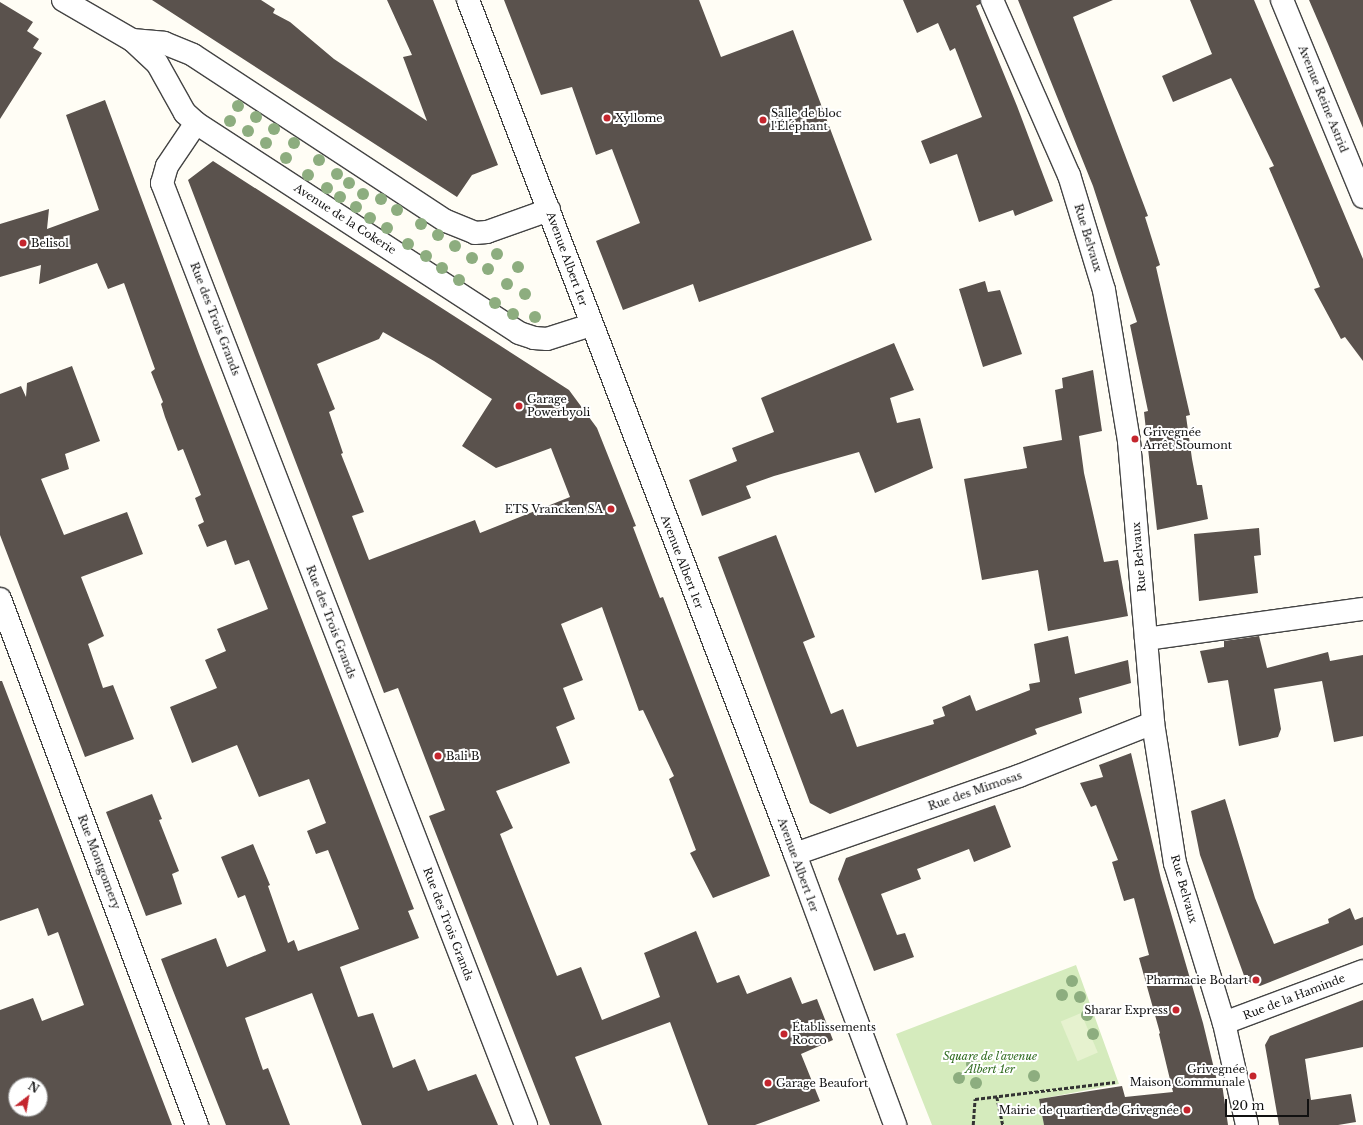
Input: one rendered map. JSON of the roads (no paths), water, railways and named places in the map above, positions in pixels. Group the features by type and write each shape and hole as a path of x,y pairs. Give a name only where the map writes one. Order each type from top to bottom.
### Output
{"street":[{"name":"Avenue de la Cokerie","path":"63,0 132,40 157,63 185,113 196,123 519,333 534,338 547,339 591,325"},
{"name":"Avenue Albert 1er","path":"468,0 549,210 591,325 795,854 894,1125"},
{"name":"Rue Belvaux","path":"992,0 1069,175 1104,290 1128,441 1153,723 1175,863 1224,1023 1247,1125"},
{"name":"Avenue Reine Astrid","path":"1282,0 1363,197"},
{"name":"Avenue de la Cokerie","path":"132,40 164,43 193,55 446,221 475,234 487,232 549,210"},
{"name":"Rue des Trois Grands","path":"196,123 166,166 162,183 526,1125"},
{"name":"Rue Montgomery","path":"0,599 198,1125"},
{"path":"1146,639 1363,609"},
{"name":"Rue des Mimosas","path":"795,854 1019,776 1153,723"},
{"name":"Rue de la Haminde","path":"1224,1023 1363,971"}],"place":[{"name":"Xyllome","path":"607,118"},
{"name":"Salle de bloc l'Éléphant","path":"763,120"},
{"name":"Belisol","path":"23,243"},
{"name":"Garage Powerbyoli","path":"519,406"},
{"name":"Grivegnée Arrêt Stoumont","path":"1135,439"},
{"name":"ETS Vrancken SA","path":"611,509"},
{"name":"Bali B","path":"438,756"},
{"name":"Pharmacie Bodart","path":"1256,980"},
{"name":"Sharar Express","path":"1176,1010"},
{"name":"Établissements Rocco","path":"784,1034"},
{"name":"Grivegnée Maison Communale","path":"1253,1076"},
{"name":"Garage Beaufort","path":"768,1083"},
{"name":"Mairie de quartier de Grivegnée","path":"1187,1110"}],"park label":[{"name":"Square de l'avenue Albert 1er","path":"990,1063"}]}
